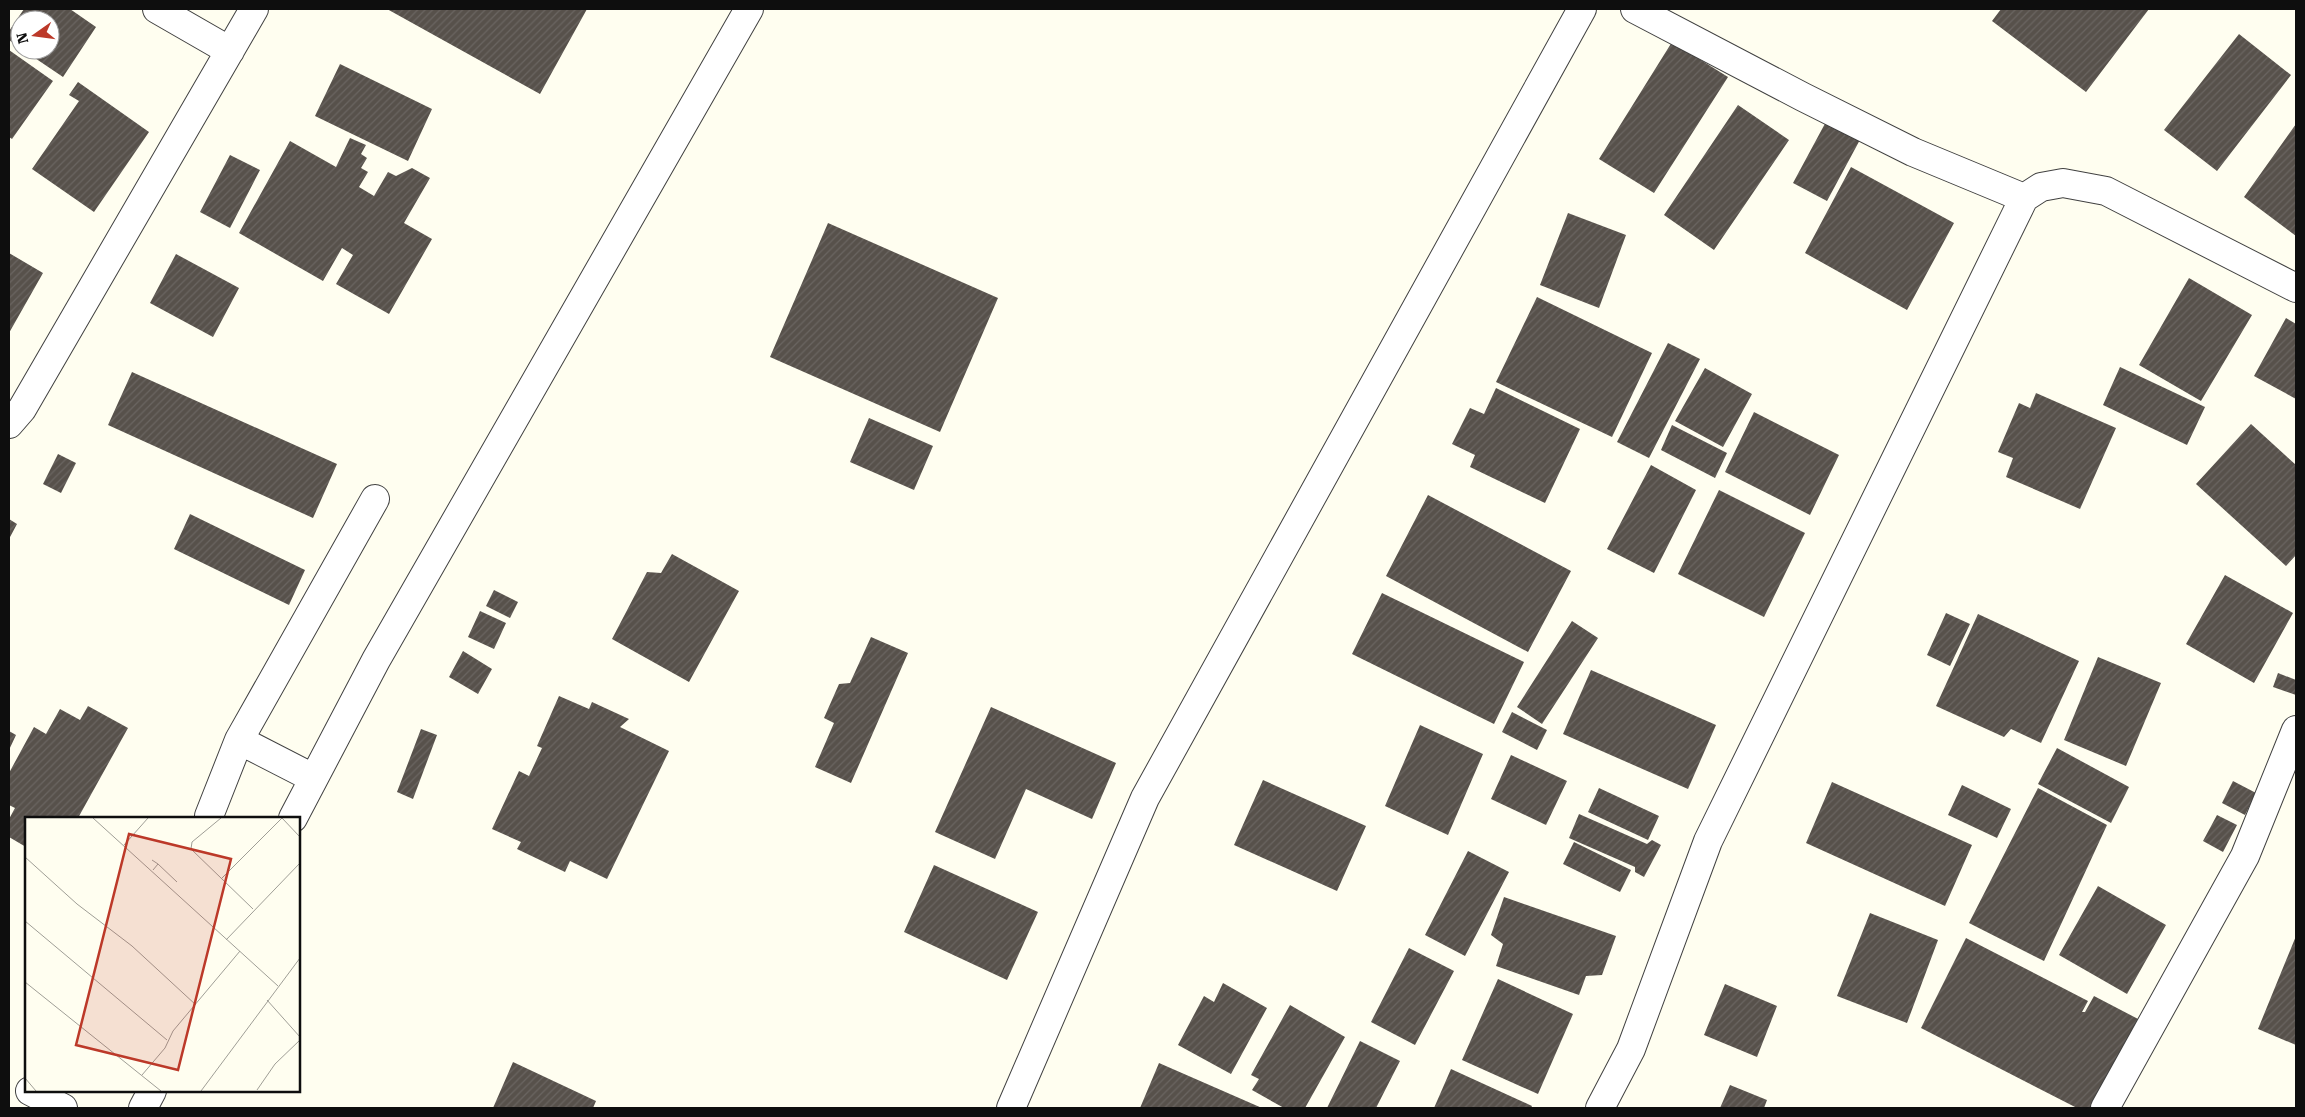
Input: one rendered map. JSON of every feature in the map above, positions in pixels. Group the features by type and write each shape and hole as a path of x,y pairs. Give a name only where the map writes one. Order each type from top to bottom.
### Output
{"street":[{"path":"158,9 230,51"},
{"path":"9,424 22,409 254,9"},
{"path":"294,817 380,651 749,9"},
{"path":"1011,1108 1145,798 1582,9"},
{"path":"1635,9 1913,152 2024,198"},
{"path":"1600,1108 1631,1049 1708,841 2024,198 2041,187 2063,183 2106,191 2296,288"},
{"path":"209,816 239,740 375,500"},
{"path":"2105,1108 2245,856 2296,730"},
{"path":"239,740 313,778"},
{"path":"9,1080 25,1088"},
{"path":"32,1092 63,1108"},
{"path":"143,1108 151,1092"}],"building":[{"path":"70,9 96,27 63,77 38,60 60,60 60,10 23,10"},
{"path":"387,9 587,9 540,94"},
{"path":"2001,9 2149,9 2086,92 1992,21"},
{"path":"2239,34 2291,75 2217,171 2164,130"},
{"path":"1672,42 1728,77 1654,193 1599,159"},
{"path":"9,50 10,60 23,60 53,81 12,139 9,137"},
{"path":"340,64 432,109 408,161 315,116"},
{"path":"78,82 149,132 94,212 32,169 79,101 69,95"},
{"path":"1738,105 1789,140 1714,250 1664,215"},
{"path":"1828,118 1862,136 1827,201 1793,183"},
{"path":"2296,124 2296,236 2244,197"},
{"path":"350,138 366,145 361,154 367,158 361,168 368,172 359,187 374,196 388,172 396,176 412,168 430,178 404,223 432,239 389,314 336,284 353,255 342,248 323,281 239,233 290,141 336,167"},
{"path":"230,155 260,170 230,228 200,212"},
{"path":"1851,167 1954,223 1907,310 1805,253"},
{"path":"1568,213 1626,235 1599,308 1540,285"},
{"path":"828,223 998,298 940,432 770,357"},
{"path":"9,253 43,273 9,333"},
{"path":"176,254 239,288 213,337 150,303"},
{"path":"2189,278 2252,315 2201,401 2139,365"},
{"path":"1537,297 1652,353 1612,437 1496,382"},
{"path":"2286,318 2296,324 2296,399 2254,376"},
{"path":"1668,343 1700,359 1649,458 1617,442"},
{"path":"2120,367 2205,407 2187,445 2103,405"},
{"path":"1705,368 1752,394 1723,447 1675,421"},
{"path":"132,372 337,464 313,518 108,425"},
{"path":"1496,388 1580,429 1545,503 1470,467 1475,455 1452,444 1470,408 1484,414"},
{"path":"2036,393 2116,428 2080,509 2006,477 2013,458 1998,452 2019,403 2030,408"},
{"path":"1754,412 1839,455 1810,515 1725,472"},
{"path":"869,418 933,446 914,490 850,462"},
{"path":"2251,424 2296,465 2296,555 2286,566 2196,484"},
{"path":"1672,425 1727,453 1715,478 1661,450"},
{"path":"58,454 76,463 61,493 43,484"},
{"path":"1651,465 1696,490 1654,573 1607,549"},
{"path":"1719,490 1805,533 1764,617 1678,574"},
{"path":"1428,495 1571,571 1528,652 1386,576"},
{"path":"190,514 305,570 289,605 174,549"},
{"path":"9,519 17,524 9,539"},
{"path":"672,554 739,591 689,682 612,639 647,572 661,573"},
{"path":"2225,575 2293,613 2254,683 2186,644"},
{"path":"494,590 518,602 510,618 486,606"},
{"path":"1382,593 1524,662 1494,724 1352,654"},
{"path":"480,611 506,623 494,649 468,637"},
{"path":"1946,613 1970,624 1950,666 1927,655"},
{"path":"1978,614 2079,661 2041,743 2011,729 2004,737 1936,706"},
{"path":"1572,621 1598,638 1542,724 1517,707"},
{"path":"871,637 908,653 851,783 815,767 834,723 824,718 839,684 850,683"},
{"path":"463,651 492,669 478,694 449,677"},
{"path":"2098,657 2161,683 2126,766 2064,740"},
{"path":"1591,670 1716,725 1688,789 1563,734"},
{"path":"2278,673 2296,680 2296,695 2273,687"},
{"path":"559,696 589,709 592,702 629,719 620,727 669,751 607,879 570,861 565,872 517,849 521,842 492,829 519,771 529,776 542,748 537,746"},
{"path":"88,706 128,728 79,817 25,817 25,846 9,837 9,819 15,808 9,805 9,773 34,727 46,734 60,709 80,720"},
{"path":"991,707 1116,763 1092,819 1026,789 995,859 935,832"},
{"path":"1512,712 1547,730 1537,750 1502,732"},
{"path":"1420,725 1483,754 1448,835 1385,806"},
{"path":"421,729 437,735 413,799 397,792"},
{"path":"9,731 16,735 9,750"},
{"path":"2057,748 2129,787 2111,823 2038,784"},
{"path":"1511,755 1567,781 1546,825 1491,799"},
{"path":"1263,780 1366,826 1337,891 1234,845"},
{"path":"2233,781 2256,793 2245,815 2222,803"},
{"path":"1832,782 1972,845 1945,906 1806,843"},
{"path":"1962,785 2011,809 1997,838 1948,815"},
{"path":"1599,788 1659,816 1648,840 1588,812"},
{"path":"2038,788 2107,825 2044,961 1969,923"},
{"path":"1579,814 1647,844 1652,840 1661,845 1644,877 1635,872 1635,867 1569,838"},
{"path":"2217,815 2237,825 2223,852 2203,841"},
{"path":"1574,842 1631,870 1620,892 1563,864"},
{"path":"1468,851 1509,872 1465,956 1425,935"},
{"path":"934,865 1038,912 1007,980 904,932"},
{"path":"2098,886 2166,925 2127,994 2059,955"},
{"path":"1504,897 1616,936 1602,975 1586,976 1579,995 1496,966 1503,944 1491,935"},
{"path":"1870,913 1938,940 1907,1023 1837,996"},
{"path":"2296,936 2296,1045 2258,1029"},
{"path":"1966,938 2088,1001 2082,1012 2085,1012 2094,996 2140,1020 2095,1108 2077,1108 1921,1028"},
{"path":"1409,948 1454,971 1415,1045 1371,1022"},
{"path":"1498,979 1573,1014 1538,1094 1462,1060"},
{"path":"1223,983 1267,1008 1231,1074 1178,1045 1204,996 1214,1002"},
{"path":"1725,984 1777,1006 1757,1057 1704,1035"},
{"path":"1290,1005 1345,1037 1305,1108 1284,1108 1252,1090 1259,1079 1251,1075"},
{"path":"1360,1041 1400,1061 1376,1108 1327,1108"},
{"path":"513,1062 596,1101 593,1108 493,1108"},
{"path":"1159,1063 1262,1108 1140,1108"},
{"path":"1451,1069 1532,1106 1531,1108 1434,1108"},
{"path":"1730,1085 1767,1100 1764,1108 1720,1108"}]}
